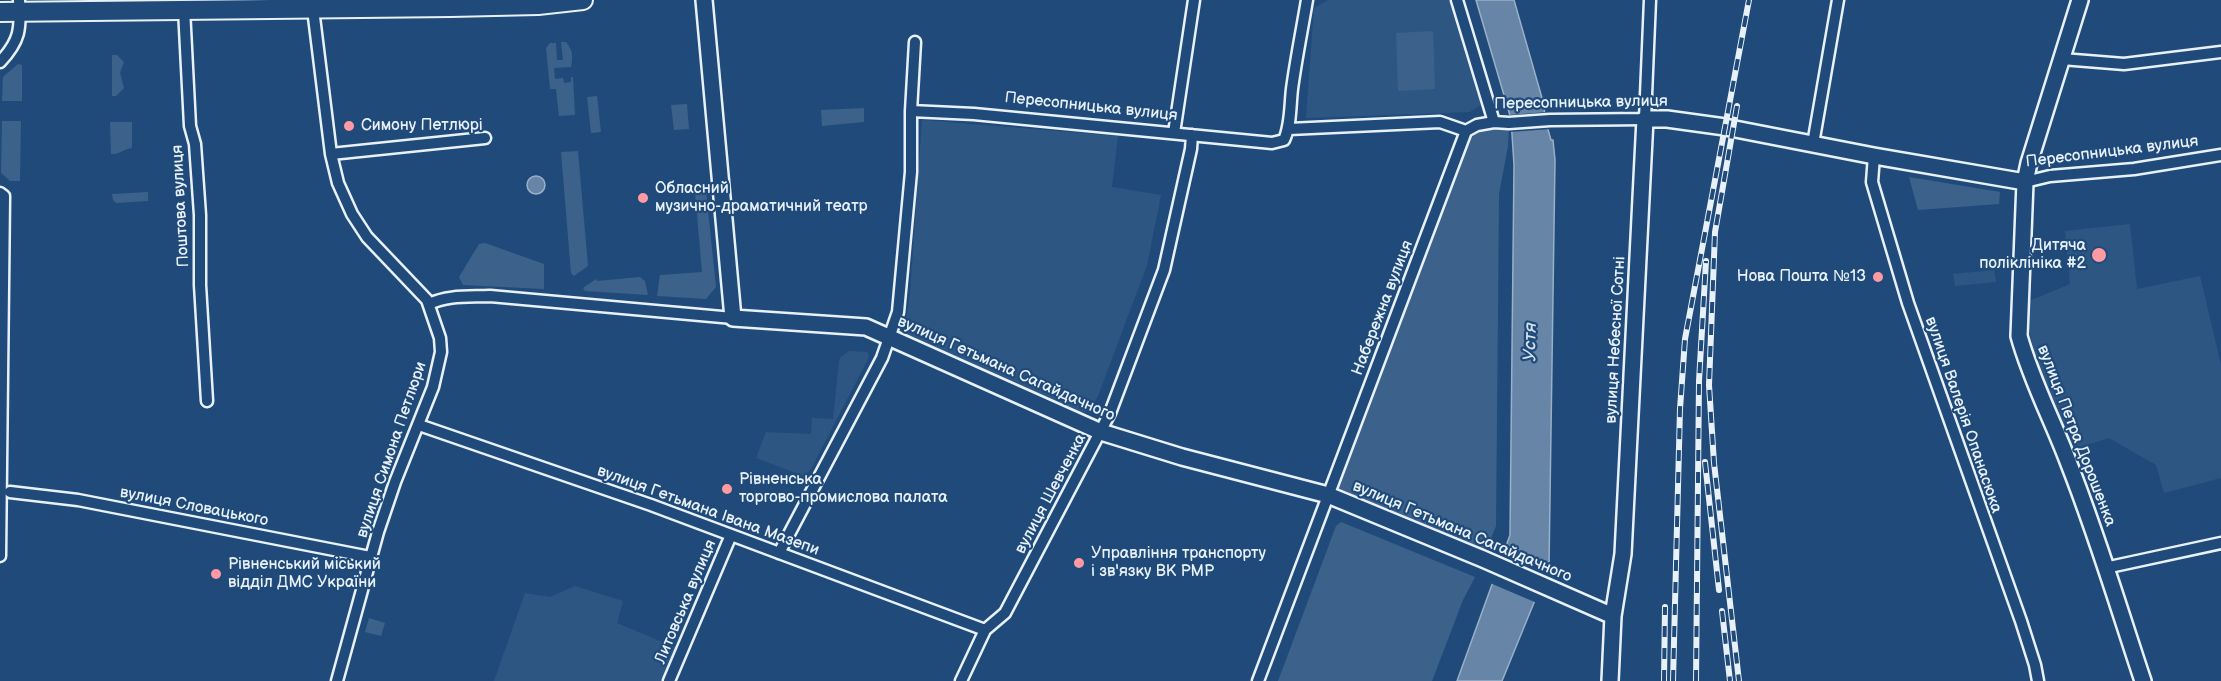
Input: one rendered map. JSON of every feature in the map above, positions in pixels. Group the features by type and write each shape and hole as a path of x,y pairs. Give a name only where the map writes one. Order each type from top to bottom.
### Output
{"main road":[{"path":"0,12 19,6 313,9 538,5 583,0"}],"street":[{"path":"704,0 732,318"},
{"path":"1174,133 1194,0"},
{"path":"1307,0 1293,82 1289,129 1440,122 1466,131"},
{"path":"1457,0 1494,122"},
{"name":"вулиця Небесної Сотні","path":"1610,681 1613,616 1623,554 1648,89 1650,0"},
{"path":"1813,144 1838,0"},
{"name":"вулиця Петра Дорошенка","path":"2080,0 2025,182 2019,336 2026,359 2069,462 2143,681"},
{"path":"0,62 12,50 20,31 19,6"},
{"name":"Поштова вулиця","path":"184,9 189,115 195,144 200,215 200,285 207,401"},
{"name":"вулиця Симона Петлюри","path":"313,9 331,153 338,183 352,214 367,237 429,304 440,338 441,352 437,372 419,425 395,482 370,557 337,681"},
{"path":"779,553 864,393 890,338 898,312 911,172 911,111 915,42"},
{"path":"2062,59 2124,64 2221,52"},
{"name":"Пересопницька вулиця","path":"911,111 975,114 1272,143 1284,140 1289,129"},
{"name":"Пересопницька вулиця","path":"1466,131 1477,125 1494,122 1680,120 2025,182 2050,176 2134,169 2221,155"},
{"name":"Набережна вулиця","path":"1257,681 1466,131"},
{"name":"вулиця Шевченка","path":"961,681 985,630 1005,613 1110,413 1164,270 1191,149 1192,135"},
{"path":"331,153 485,138"},
{"name":"вулиця Валерія Опанасюка","path":"1874,156 1872,182 1908,303 2021,621 2036,665 2038,681"},
{"path":"0,193 4,196 0,556"},
{"name":"вулиця Гетьмана Сагайдачного","path":"429,304 441,298 490,296 732,318 866,327 1101,432 1182,457 1328,495 1613,616"},
{"name":"вулиця Гетьмана Івана Мазепи","path":"419,425 731,535 985,630"},
{"name":"вулиця Словацького","path":"10,492 78,500 370,557"},
{"name":"Литовська вулиця","path":"669,681 731,535"},
{"path":"2105,568 2221,543"}],"shaded area":[{"path":"1328,0 1449,0 1481,105 1470,112 1306,118 1314,8"},
{"path":"1433,31 1435,89 1398,91 1396,33"},
{"path":"561,42 566,42 570,48 572,63 571,67 554,68 555,79 563,78 564,83 571,82 571,77 573,77 575,115 559,116 556,89 550,89 546,48 550,43 556,43 557,60 563,60"},
{"path":"112,55 117,55 124,62 120,73 124,88 116,96 112,96"},
{"path":"18,64 22,65 22,101 2,101 3,77"},
{"path":"597,96 601,132 591,133 587,97"},
{"path":"687,104 689,129 674,130 671,105"},
{"path":"864,108 864,122 822,126 821,110"},
{"path":"922,120 1118,136 1112,187 1161,195 1147,265 1098,396 1086,412 1076,412 904,333 910,294"},
{"path":"2,121 21,121 20,181 10,181 1,173"},
{"path":"110,122 132,122 132,148 111,154"},
{"path":"1509,123 1508,146 1499,194 1496,526 1483,559 1328,495 1466,131"},
{"path":"578,151 588,266 574,276 571,273 561,152"},
{"path":"1909,177 2000,192 1999,204 1918,210"},
{"path":"706,191 716,287 706,299 657,296 660,275 702,272 695,192"},
{"path":"148,192 148,201 116,203 112,194"},
{"path":"2130,224 2137,289 2200,276 2221,365 2221,478 2164,493 2156,465 2109,438 2073,449 2035,357 2028,322 2027,302 2070,284 2065,231"},
{"path":"485,243 544,264 544,289 463,285 459,277 479,244"},
{"path":"1994,270 1996,282 1955,286 1953,274"},
{"path":"640,277 645,281 648,295 585,291 583,288 596,279 597,281"},
{"path":"849,351 868,352 869,357 811,469 804,476 756,458 766,432 811,434 812,418 833,419 839,362 840,358"},
{"path":"1341,522 1475,577 1463,600 1432,681 1278,681 1336,526"},
{"path":"575,586 623,601 617,623 677,648 663,681 494,681 525,593 550,597"},
{"path":"369,618 385,623 381,636 365,632"}],"water":[{"name":"Устя","path":"1476,0 1514,0 1544,105 1545,119 1551,140 1553,140 1555,160 1549,566 1502,681 1457,681 1510,535 1514,165 1511,119"},
{"path":"532,176 540,176 545,181 543,192 532,194 527,189 527,181"}],"pier":[{"path":"1547,112 1551,129 1510,132 1509,115"},
{"path":"1503,547 1552,568 1537,603 1490,583"}],"railway":[{"path":"1673,681 1680,409 1685,339 1749,0"},
{"path":"1737,106 1715,232 1709,385 1714,463 1739,681"},
{"path":"1696,681 1699,381 1706,261"},
{"path":"1705,462 1719,590"},
{"path":"1664,681 1665,607"},
{"path":"1722,611 1730,681"}],"place":[{"name":"Симону Петлюрі","path":"349,126"},
{"name":"Обласний музично-драматичний театр","path":"643,198"},
{"name":"Дитяча поліклініка #2","path":"2099,255"},
{"name":"Нова Пошта №13","path":"1878,277"},
{"name":"Рівненська торгово-промислова палата","path":"727,489"},
{"name":"Управління транспорту і зв'язку ВК РМР","path":"1079,563"},
{"name":"Рівненський міський відділ ДМС України","path":"216,574"}]}
